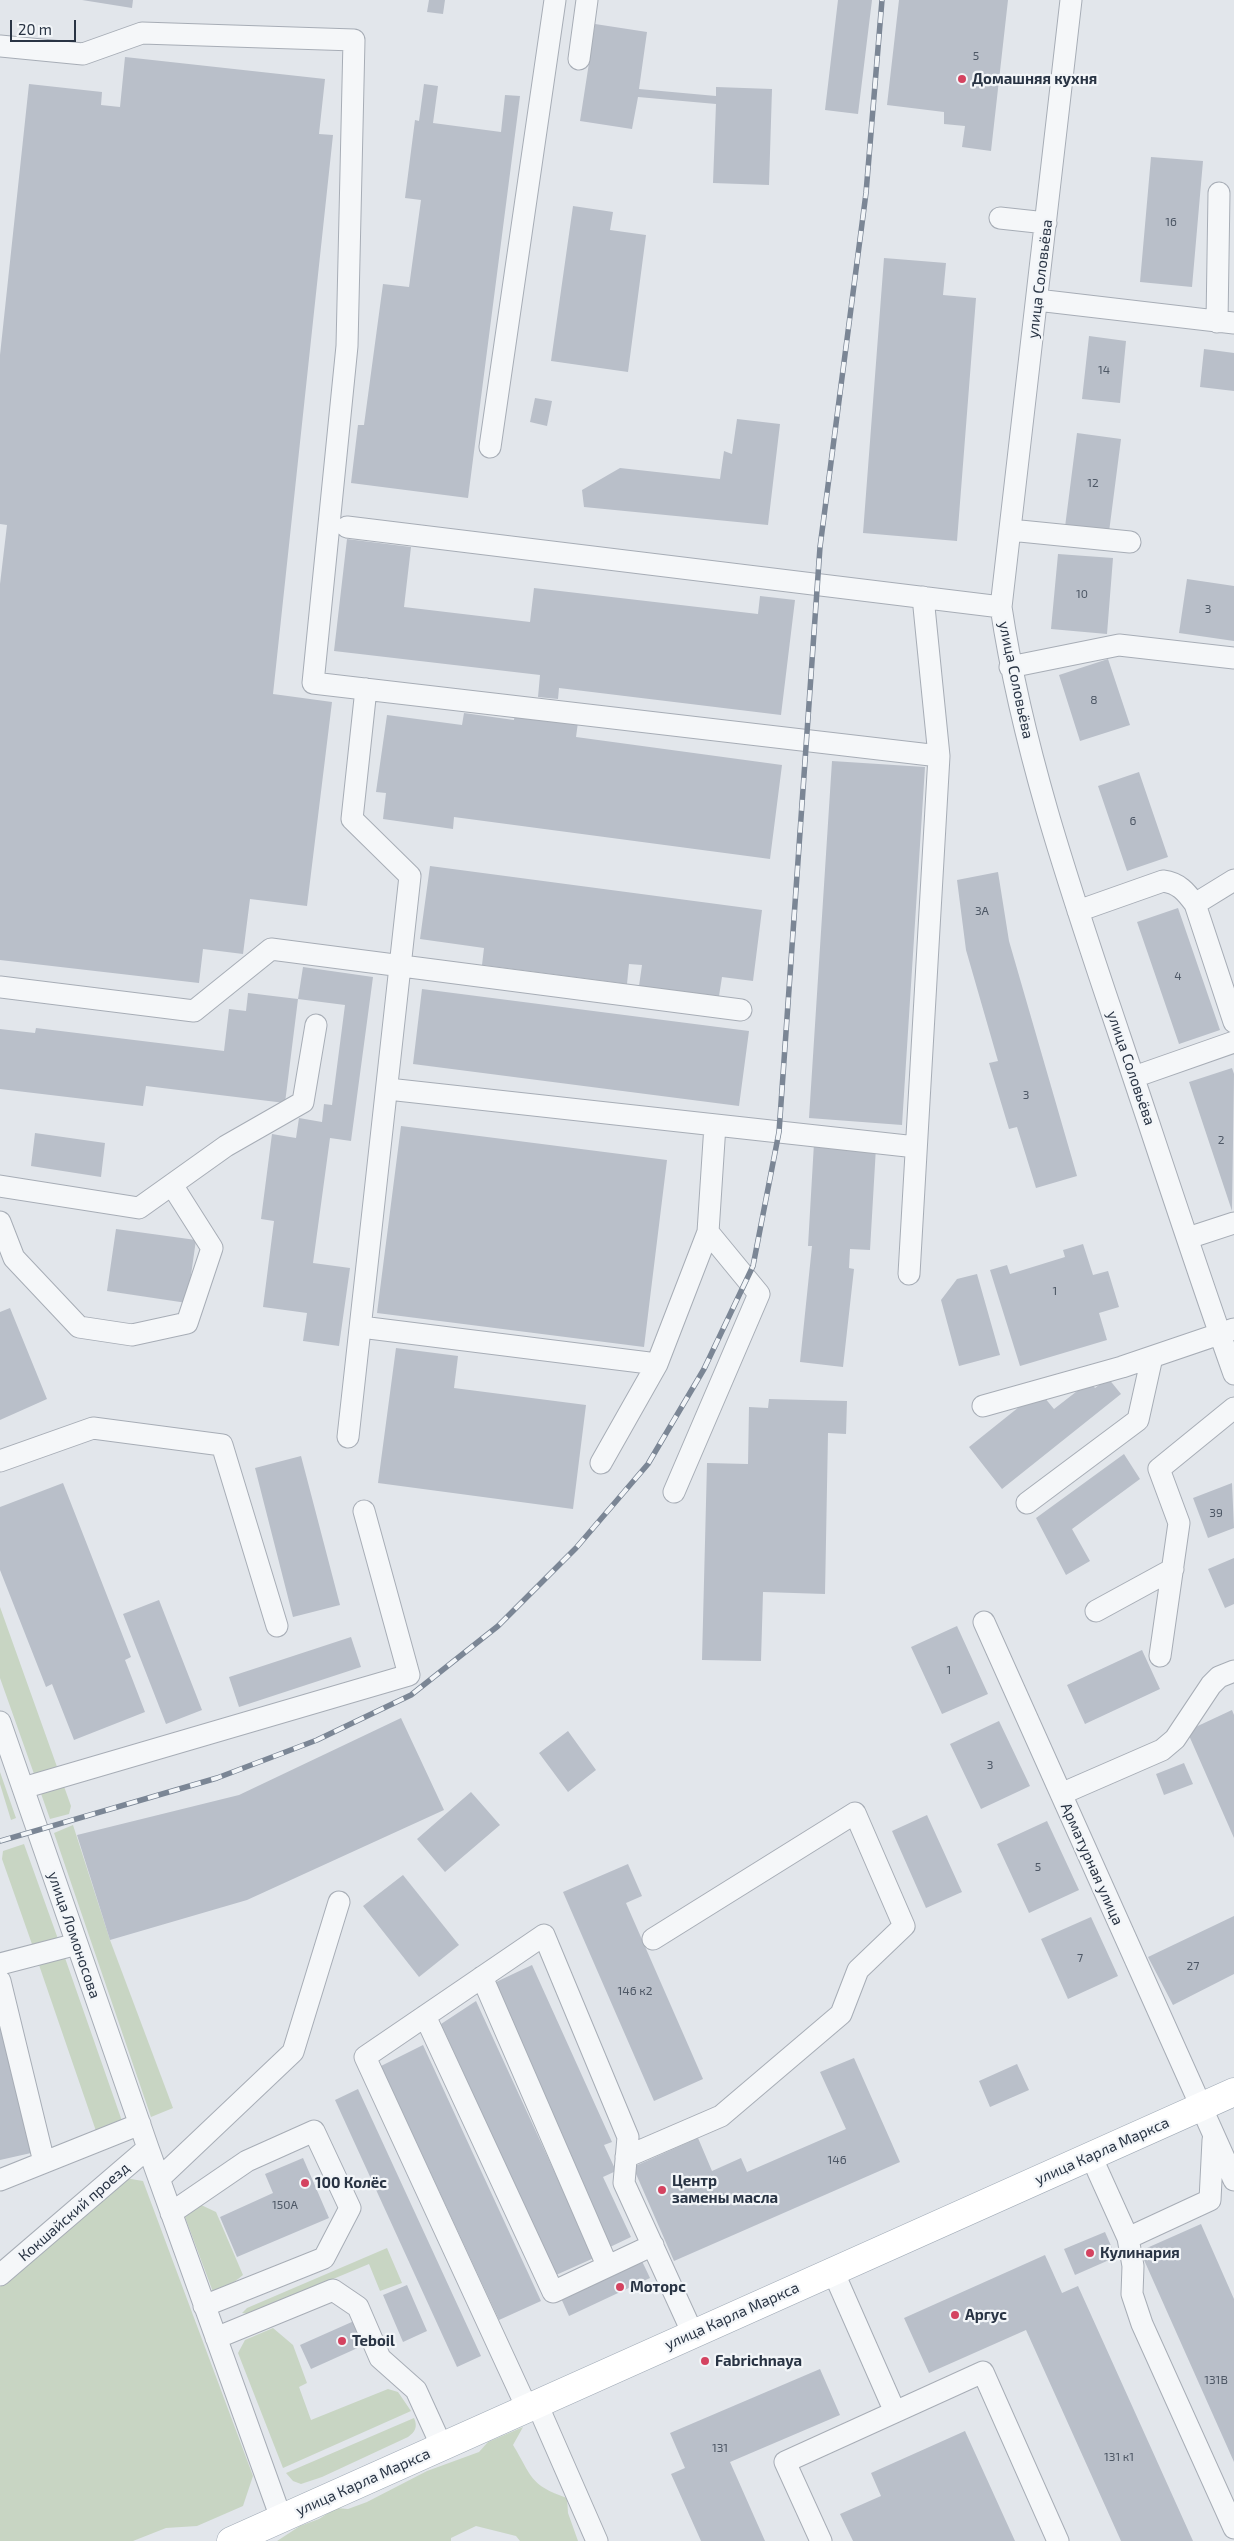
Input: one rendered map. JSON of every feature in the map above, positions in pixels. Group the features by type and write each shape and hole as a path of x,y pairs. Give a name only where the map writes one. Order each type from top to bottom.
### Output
{"main road":[{"name":"улица Карла Маркса","path":"231,2541 1234,2092"}],"street":[{"path":"490,446 555,0"},
{"path":"579,59 587,0"},
{"name":"улица Соловьёва","path":"1071,0 1038,300 1001,607 1010,667 1024,727 1078,911 1188,1238 1227,1332 1234,1374"},
{"path":"0,46 83,54 142,33 354,40 347,346 313,683 939,756"},
{"path":"1038,300 1226,322 1219,193"},
{"path":"1000,218 1046,223"},
{"path":"348,527 1001,607"},
{"path":"1010,530 1130,542"},
{"path":"909,1274 939,756 924,597"},
{"path":"1010,667 1120,645 1234,658"},
{"path":"348,1437 388,1089 410,876 352,819 366,689"},
{"path":"1195,904 1234,880"},
{"path":"1078,911 1163,881 1179,886 1195,904 1234,1022"},
{"path":"0,987 194,1011 271,949 741,1010"},
{"path":"0,1186 139,1208 226,1146 303,1102 316,1025"},
{"path":"1134,1077 1234,1042"},
{"path":"388,1089 916,1147"},
{"path":"601,1463 657,1364 708,1232 716,1125"},
{"path":"0,1222 14,1258 79,1327 132,1334 187,1323 212,1248 172,1185"},
{"path":"1188,1238 1234,1223"},
{"path":"674,1492 759,1294 708,1232"},
{"path":"361,1327 657,1364"},
{"path":"983,1406 1152,1357 1227,1332"},
{"path":"1027,1503 1138,1420 1152,1357"},
{"path":"1160,1656 1179,1523 1159,1468 1234,1408"},
{"path":"0,1461 92,1428 222,1445 277,1626"},
{"path":"23,1788 409,1675 364,1510"},
{"path":"1096,1611 1173,1569"},
{"name":"Арматурная улица","path":"984,1622 1234,2180"},
{"path":"1061,1794 1162,1750 1176,1739 1219,1677 1234,1671"},
{"name":"улица Ломоносова","path":"0,1722 148,2148 281,2518"},
{"path":"626,2157 721,2116 841,2014 858,1970 904,1926 855,1813 653,1939"},
{"path":"159,2179 293,2052 340,1902"},
{"path":"597,2541 365,2057 544,1935 628,2137 624,2183 694,2334"},
{"path":"0,1964 77,1944"},
{"path":"482,1977 608,2266"},
{"path":"0,1981 44,2162"},
{"path":"425,2016 552,2292 652,2245"},
{"path":"0,2180 140,2124"},
{"path":"171,2213 247,2161 314,2130 350,2208 324,2258 204,2306"},
{"path":"1128,2238 1210,2200 1213,2136"},
{"name":"Кокшайский проезд","path":"0,2275 148,2148"},
{"path":"1091,2156 1128,2238 1133,2266 1132,2294 1137,2309 1234,2528"},
{"path":"833,2271 895,2412"},
{"path":"216,2338 333,2290 358,2307 380,2358 416,2390 442,2446"},
{"path":"821,2541 785,2462 983,2372 1058,2541"}],"green space":[{"path":"0,1607 71,1806 69,1814 50,1819 0,1678"},
{"path":"0,1772 16,1818 11,1820 0,1784"},
{"path":"73,1825 110,1940 173,2108 151,2117 54,1833"},
{"path":"24,1844 58,1939 33,1947 2,1859 3,1851"},
{"path":"64,1955 122,2121 96,2131 39,1965"},
{"path":"125,2178 143,2181 253,2476 243,2506 197,2526 166,2528 133,2541 0,2541 0,2287"},
{"path":"199,2204 216,2212 243,2275 228,2287 213,2292 185,2217"},
{"path":"387,2248 402,2283 380,2291 369,2264 249,2314 242,2313 247,2308"},
{"path":"273,2328 293,2345 307,2383 299,2387 311,2420 388,2389 398,2392 411,2411 283,2468 238,2353 245,2340"},
{"path":"414,2418 415,2429 408,2437 322,2477 301,2484 293,2481 286,2473"},
{"path":"523,2427 513,2445 528,2472 538,2484 567,2498 568,2513 578,2541 520,2541 516,2536 476,2526 451,2538 451,2541 277,2541 300,2526 319,2519 336,2508 348,2509 367,2502 427,2471 479,2452 488,2442"}],"building":[{"path":"82,0 133,0 132,8"},
{"path":"429,0 445,0 443,14 427,12"},
{"path":"838,0 872,0 858,114 825,110"},
{"path":"899,0 1008,0 991,151 962,147 965,126 944,124 944,112 887,105"},
{"path":"595,24 647,32 639,89 716,96 716,87 772,89 769,185 713,183 716,104 638,97 632,129 580,121"},
{"path":"125,57 325,79 319,134 333,135 273,694 332,702 307,906 250,899 243,954 203,949 199,983 0,960 0,584 7,525 0,524 0,355 29,84 102,92 101,105 120,107"},
{"path":"424,84 438,86 433,123 501,132 505,95 520,96 468,498 351,483 358,425 364,425 383,284 409,287 421,200 405,198 415,120 419,121"},
{"path":"1151,157 1203,161 1192,287 1140,282"},
{"path":"573,206 613,212 610,230 646,235 628,372 551,361"},
{"path":"884,258 946,263 943,295 976,298 957,541 863,533"},
{"path":"1089,336 1126,341 1120,403 1082,399"},
{"path":"1204,349 1234,353 1234,391 1200,387"},
{"path":"535,398 552,401 547,426 530,422"},
{"path":"737,419 780,424 768,525 584,507 582,490 620,468 720,479 724,451 732,454"},
{"path":"1077,433 1121,439 1109,532 1065,527"},
{"path":"347,539 411,547 404,607 530,622 534,588 758,614 760,596 795,600 781,715 559,688 558,699 538,697 540,675 334,651"},
{"path":"1058,554 1113,558 1107,634 1051,629"},
{"path":"1187,579 1234,586 1234,641 1179,633"},
{"path":"1108,659 1130,725 1080,741 1059,675"},
{"path":"464,713 514,720 515,713 578,722 576,737 782,765 770,859 454,817 453,829 383,819 386,793 376,792 387,715 462,725"},
{"path":"832,761 925,767 902,1125 809,1118"},
{"path":"1139,772 1168,857 1127,871 1098,786"},
{"path":"430,866 762,910 753,981 722,977 719,996 639,986 642,965 629,964 627,984 482,965 484,948 420,939"},
{"path":"998,872 1009,941 1077,1176 1036,1188 1017,1127 1009,1129 989,1063 998,1061 966,950 957,880"},
{"path":"1178,908 1220,1030 1179,1044 1137,922"},
{"path":"303,967 373,977 351,1141 330,1138 313,1263 350,1268 339,1346 303,1341 307,1313 263,1307 274,1221 261,1219 272,1134 296,1138 299,1118 322,1122 324,1104 332,1105 345,1005 298,999"},
{"path":"422,989 749,1031 739,1106 413,1064"},
{"path":"248,993 298,999 285,1103 146,1086 143,1106 0,1089 0,1029 35,1033 36,1028 224,1051 229,1009 246,1011"},
{"path":"1232,1068 1234,1074 1232,1211 1189,1082"},
{"path":"401,1126 667,1160 644,1347 377,1313"},
{"path":"35,1133 105,1143 101,1177 31,1166"},
{"path":"814,1143 876,1147 870,1250 850,1249 849,1268 854,1269 843,1367 800,1362 812,1246 808,1246"},
{"path":"116,1229 196,1240 187,1303 107,1291"},
{"path":"1083,1244 1093,1275 1108,1271 1119,1307 1099,1313 1107,1340 1020,1366 990,1270 1007,1265 1010,1274 1065,1257 1063,1250"},
{"path":"977,1274 1000,1355 959,1366 941,1300 957,1279"},
{"path":"10,1308 47,1399 0,1420 0,1312"},
{"path":"396,1348 458,1356 454,1388 586,1405 573,1509 378,1483"},
{"path":"1108,1378 1121,1394 1002,1489 969,1447 1039,1391 1054,1409 1090,1381 1095,1388"},
{"path":"769,1399 847,1401 846,1434 828,1433 825,1594 763,1592 761,1661 702,1660 707,1463 748,1464 749,1407 768,1408"},
{"path":"1124,1454 1140,1479 1072,1529 1090,1561 1066,1575 1036,1518"},
{"path":"301,1456 340,1605 293,1617 255,1468"},
{"path":"63,1483 131,1657 125,1660 145,1712 74,1740 52,1684 46,1687 0,1570 0,1507"},
{"path":"1232,1483 1234,1528 1208,1538 1193,1498"},
{"path":"1234,1558 1234,1604 1225,1608 1208,1569"},
{"path":"159,1600 202,1710 166,1724 123,1614"},
{"path":"957,1626 988,1694 942,1714 911,1647"},
{"path":"351,1637 361,1667 239,1707 229,1677"},
{"path":"1142,1650 1160,1689 1085,1724 1067,1685"},
{"path":"1232,1710 1234,1715 1234,1838 1187,1731"},
{"path":"401,1718 444,1810 247,1900 110,1940 77,1835 239,1795"},
{"path":"999,1721 1030,1786 981,1809 950,1744"},
{"path":"568,1731 596,1770 568,1792 539,1753"},
{"path":"1184,1763 1193,1784 1164,1795 1156,1774"},
{"path":"471,1792 500,1825 445,1872 417,1839"},
{"path":"927,1815 962,1892 926,1908 892,1831"},
{"path":"1047,1821 1079,1890 1029,1913 997,1844"},
{"path":"628,1864 642,1896 626,1903 703,2079 654,2101 563,1892"},
{"path":"403,1875 459,1945 419,1977 363,1906"},
{"path":"1234,1916 1234,1974 1173,2005 1148,1957"},
{"path":"1091,1917 1118,1976 1068,1999 1041,1939"},
{"path":"532,1965 612,2142 604,2145 616,2171 603,2177 631,2237 610,2247 494,1983"},
{"path":"476,2001 594,2258 556,2275 441,2024"},
{"path":"0,2025 31,2153 0,2160"},
{"path":"423,2045 541,2301 499,2320 381,2066"},
{"path":"854,2058 900,2162 674,2261 633,2167 698,2138 712,2171 741,2158 747,2172 846,2129 820,2072"},
{"path":"1017,2064 1029,2090 990,2107 979,2081"},
{"path":"358,2089 481,2356 457,2367 335,2100"},
{"path":"303,2158 329,2218 237,2257 220,2217 273,2193 265,2174"},
{"path":"1201,2224 1234,2299 1234,2462 1140,2251"},
{"name":"Кулинария","path":"1105,2232 1116,2257 1075,2275 1064,2249"},
{"path":"1045,2255 1062,2293 1078,2286 1193,2541 1121,2541 1026,2330 929,2373 904,2318"},
{"path":"641,2259 650,2278 569,2316 560,2296"},
{"path":"407,2285 427,2331 403,2342 383,2295"},
{"path":"372,2313 382,2337 311,2369 300,2345"},
{"path":"820,2369 840,2415 730,2462 765,2541 701,2541 671,2474 685,2468 670,2433"},
{"path":"965,2431 1015,2541 853,2541 840,2514 881,2496 871,2473"}],"railway":[{"path":"0,1841 217,1778 317,1740 411,1695 498,1626 576,1548 648,1464 704,1369 753,1266 779,1132 820,547 866,193 882,0"}],"place":[{"name":"Домашняя кухня","path":"962,79"},
{"name":"100 Колёс","path":"305,2183"},
{"name":"Центр замены масла","path":"662,2190"},
{"name":"Кулинария","path":"1090,2253"},
{"name":"Моторс","path":"620,2287"},
{"name":"Аргус","path":"955,2315"},
{"name":"Teboil","path":"342,2341"},
{"name":"Fabrichnaya","path":"705,2361"}]}
